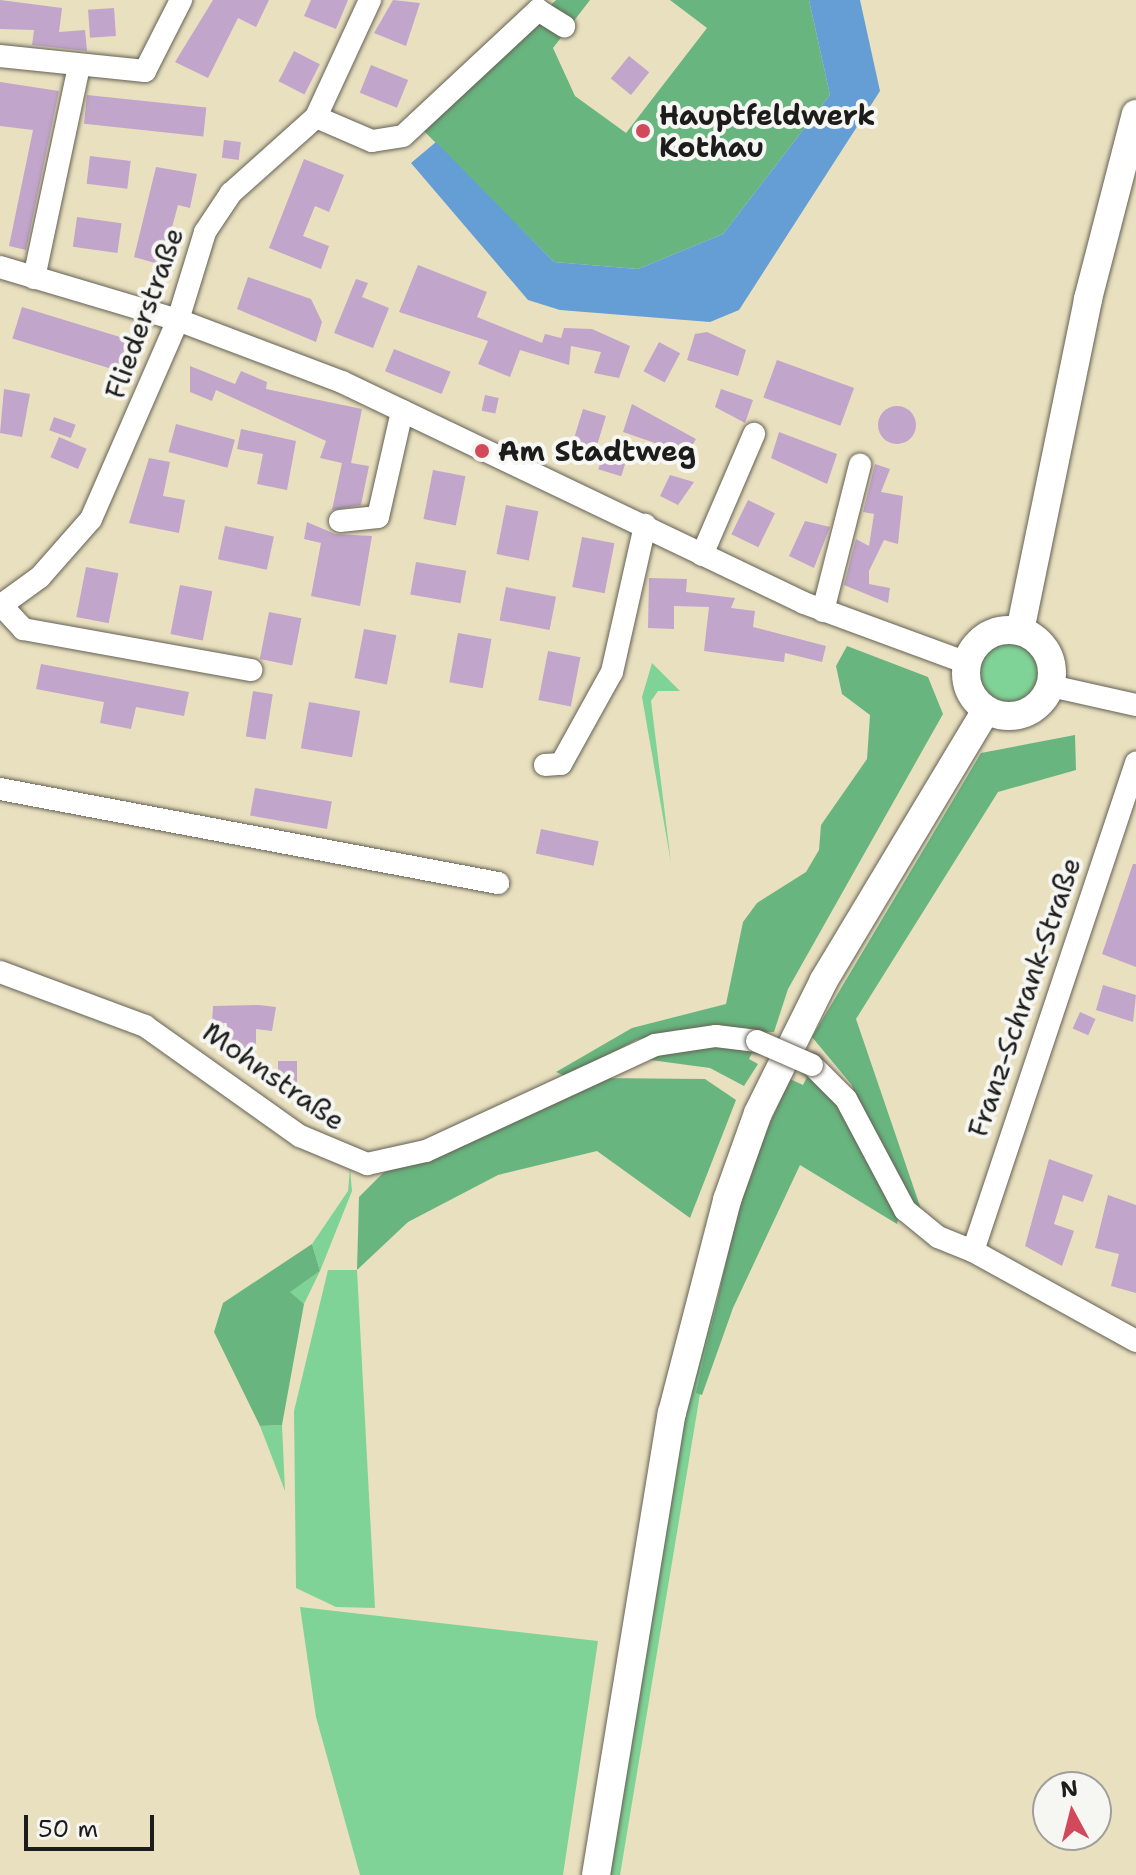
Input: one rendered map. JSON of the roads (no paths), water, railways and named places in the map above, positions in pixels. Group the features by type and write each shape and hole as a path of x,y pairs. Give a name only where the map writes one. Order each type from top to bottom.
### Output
{"main road":[{"path":"1020,631 1088,299 1136,114"},
{"path":"1020,631 1046,650 1051,686 1025,713 986,710 969,690 967,663 984,638 1020,631"},
{"path":"596,1875 672,1413 727,1200 758,1113 824,980 986,710"}],"street":[{"path":"0,56 145,71 181,0"},
{"name":"Fliederstraße","path":"0,605 60,559 91,519 178,320 187,270 216,210 316,117 370,0"},
{"path":"316,117 372,141 403,136 538,10 564,26"},
{"path":"34,278 79,66"},
{"path":"0,267 178,320 402,411 823,611 967,663"},
{"path":"340,521 378,517 402,411"},
{"path":"702,555 754,434"},
{"path":"823,611 860,465"},
{"path":"545,765 561,764 612,672 645,525"},
{"path":"0,605 23,629 251,670"},
{"path":"1051,686 1136,705"},
{"name":"Franz-Schrank-Straße","path":"973,1251 1136,763"},
{"path":"0,789 498,883"},
{"name":"Mohnstraße","path":"0,972 145,1026 300,1136 367,1164 426,1151 603,1068 682,1039 757,1041 812,1065 846,1099 905,1210 938,1237 973,1251"},
{"path":"973,1251 1136,1341"}],"water":[{"path":"809,0 860,0 880,91 739,310 710,322 560,310 528,300 411,163 436,142 554,262 638,269 723,234 830,95"}],"place":[{"name":"Hauptfeldwerk Kothau","path":"643,131"},
{"name":"Am Stadtweg","path":"482,451"}]}
